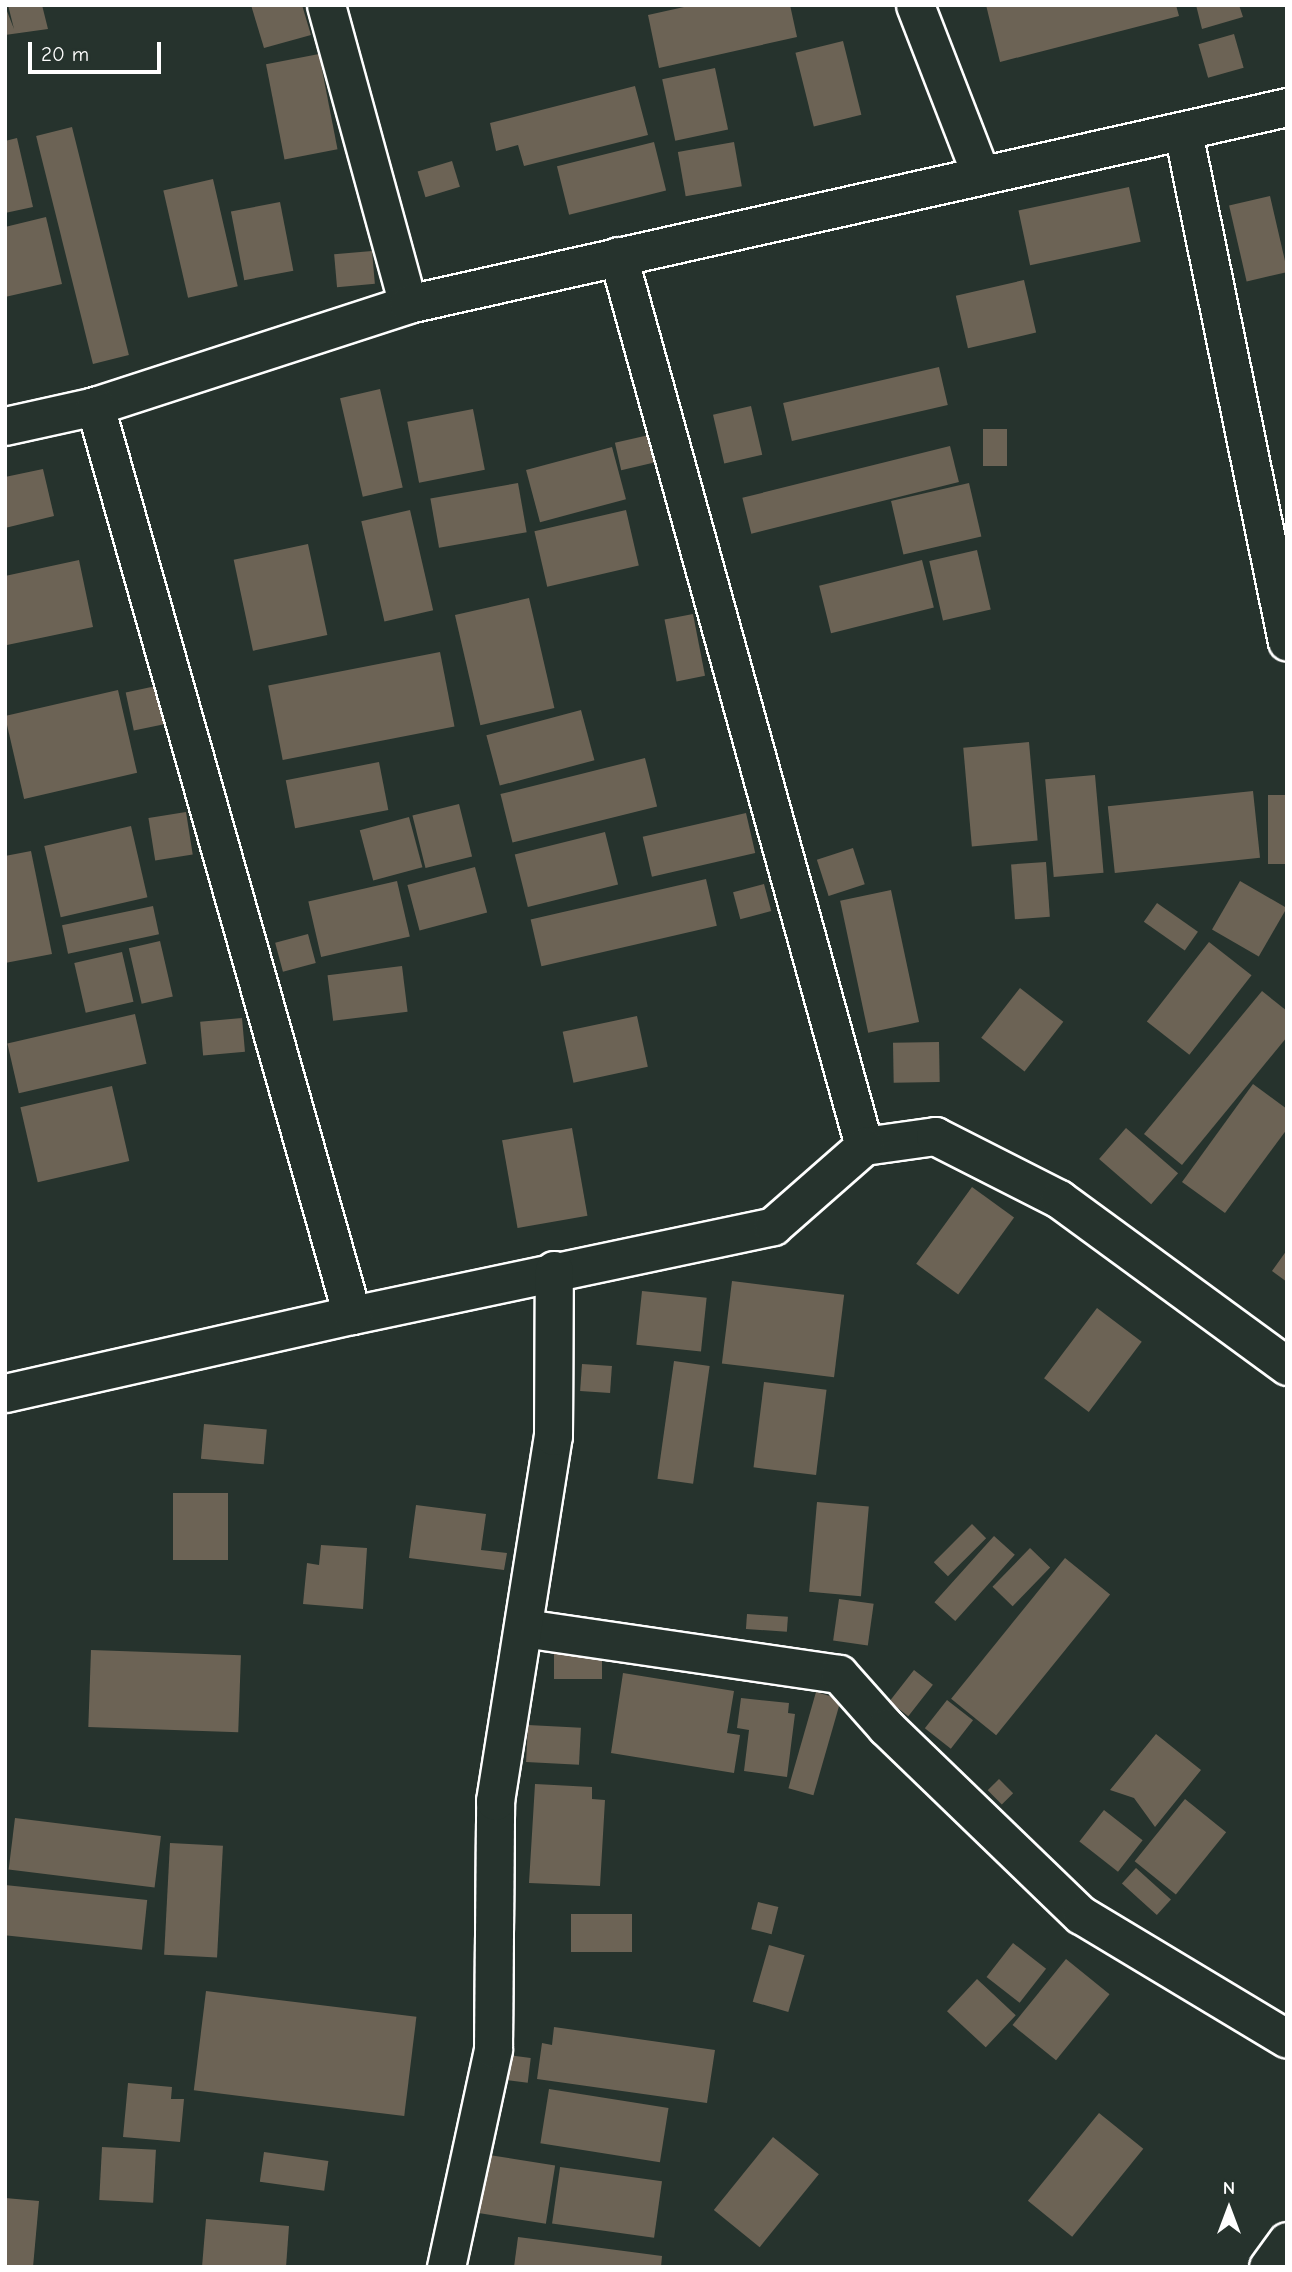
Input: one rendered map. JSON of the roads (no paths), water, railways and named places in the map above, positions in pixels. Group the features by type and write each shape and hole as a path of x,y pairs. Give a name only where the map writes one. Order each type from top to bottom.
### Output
{"street":[{"path":"326,5 408,304"},
{"path":"915,5 980,173"},
{"path":"980,173 1287,108"},
{"path":"5,426 95,406 408,304 980,173 1287,108"},
{"path":"1183,132 1287,642"},
{"path":"618,256 864,1146"},
{"path":"95,406 352,1315"},
{"path":"5,1393 554,1270 773,1226 864,1146 935,1136 1059,1199 1287,1366"},
{"path":"446,2267 493,2049 495,1801 553,1436 554,1270"},
{"path":"524,1628 839,1674 886,1727 1081,1915 1287,2039"},
{"path":"1268,2267 1287,2241"}]}
